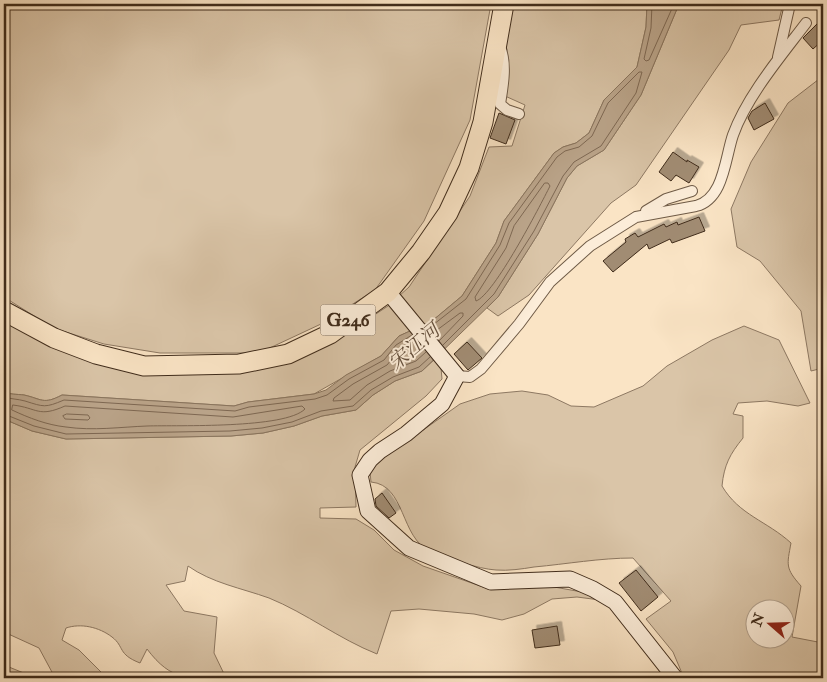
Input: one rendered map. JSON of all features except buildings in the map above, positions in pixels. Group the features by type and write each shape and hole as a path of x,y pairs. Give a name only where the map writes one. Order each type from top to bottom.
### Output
{"highway":[{"name":"G246","path":"4,311 54,338 96,354 144,366 240,364 288,354 330,334 388,292 433,236 460,190 483,122 499,43 504,4"}],"street":[{"path":"777,63 790,4"},
{"path":"639,216 696,206 706,203 711,199 739,121 806,23"},
{"path":"499,43 504,55 500,104 507,110 519,114"},
{"path":"388,292 457,376 470,377 481,369 519,324 550,282 590,246 666,199 692,191"},
{"path":"457,376 442,404 370,460 360,475 368,511 409,548 491,582 570,579 593,589 615,602 675,678"}],"shaded area":[{"path":"4,4 491,4 470,120 424,221 375,290 321,324 259,353 160,353 104,344 53,328 4,297"},
{"path":"512,4 647,4 646,27 637,67 604,100 589,133 576,143 563,147 554,153 504,221 496,243 462,296 432,321 399,336 381,356 314,394 248,402 234,406 62,395 51,400 43,400 4,391 4,317 164,372 341,337 388,306 409,287 470,196 489,147 512,146 525,105 505,96 507,49 503,43"},
{"path":"679,4 783,4 779,20 741,25 729,50 636,185 611,203 529,295 498,316 487,308 498,297 538,234 567,178 577,166 604,150 641,95"},
{"path":"823,76 823,368 811,371 801,311 760,261 737,247 731,209 751,162 788,103"},
{"path":"744,326 779,340 810,403 798,406 767,401 738,403 733,414 743,416 743,438 728,460 722,486 729,496 745,511 791,543 789,566 792,575 801,586 794,626 794,600 744,600 744,650 794,650 794,637 823,643 823,678 684,678 673,652 646,619 671,601 633,558 596,560 510,570 489,569 454,560 430,551 420,544 413,535 391,492 382,485 371,482 370,472 375,464 460,404 490,394 522,391 548,395 571,406 594,407 643,386 667,366 712,340"},
{"path":"434,360 441,368 442,379 426,396 360,450 355,467 356,507 320,508 320,518 356,519 374,530 394,550 423,566 486,588 543,585 582,592 600,600 577,597 552,599 524,614 502,620 474,614 419,609 391,611 377,654 349,641 283,604 207,577 188,566 185,581 166,585 184,611 217,617 214,653 226,678 191,678 173,673 156,660 147,649 140,663 128,657 116,641 107,634 90,627 78,626 66,628 62,640 79,650 107,678 50,678 53,674 39,648 4,632 4,419 32,431 66,439 231,436 263,433 294,426 322,416 356,410 373,395 395,381 422,371"},
{"path":"4,665 36,678 4,678"}],"water":[{"name":"宋江河","path":"647,4 679,4 641,95 604,150 577,166 567,178 538,234 498,297 422,371 395,381 373,395 356,410 322,416 294,426 263,433 231,436 66,439 32,431 4,419 4,391 43,400 51,400 62,395 234,406 248,402 314,394 326,390 346,375 381,356 399,336 432,321 462,296 496,243 504,221 554,153 563,147 576,143 589,133 604,100 637,67 646,27"}]}
